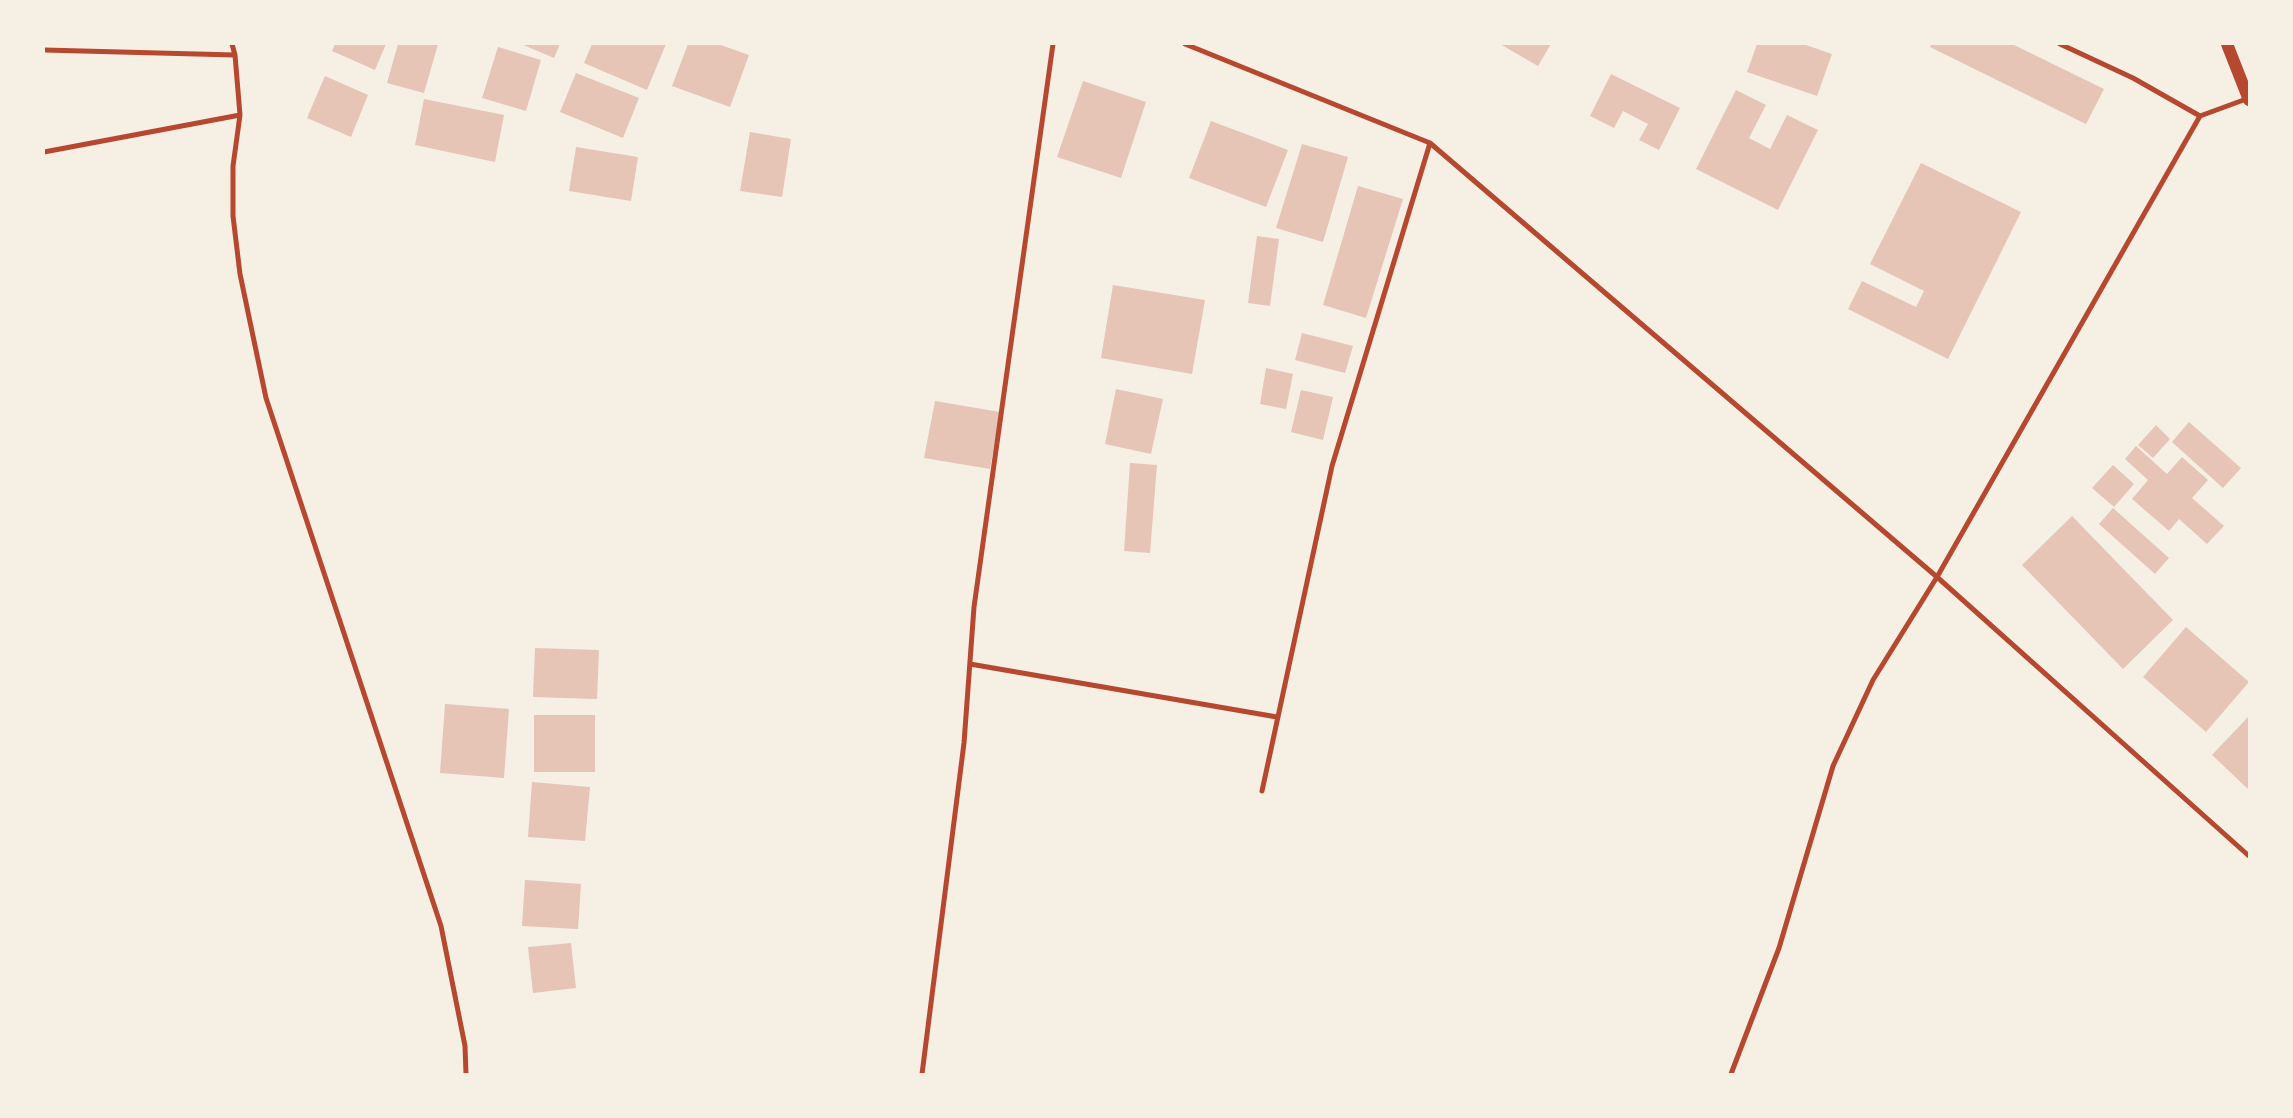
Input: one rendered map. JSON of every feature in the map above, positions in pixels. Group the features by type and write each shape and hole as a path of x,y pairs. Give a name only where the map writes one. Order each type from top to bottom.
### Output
{"main road":[{"path":"2227,44 2249,99"}],"street":[{"path":"232,44 235,55 240,115 232,166 233,216 240,274 266,398 441,926 465,1046 466,1074"},
{"path":"922,1074 964,743 974,607 1054,44"},
{"path":"1185,44 1430,143 1937,577 2249,856"},
{"path":"2060,44 2133,78 2200,116"},
{"path":"44,50 235,55"},
{"path":"1731,1074 1779,948 1833,766 1873,680 1937,577 2200,116 2249,99"},
{"path":"44,152 240,115"},
{"path":"1262,790 1332,466 1430,143"},
{"path":"970,664 1277,717"}],"building":[{"path":"335,44 386,44 375,70 332,51"},
{"path":"398,44 438,44 424,93 387,83"},
{"path":"521,44 560,44 554,58"},
{"path":"592,44 666,44 647,90 584,63"},
{"path":"688,44 718,44 749,55 730,107 672,86"},
{"path":"1500,44 1551,44 1538,66"},
{"path":"1757,44 1803,44 1832,54 1817,96 1747,72"},
{"path":"1931,44 2012,44 2104,89 2086,124 1930,47"},
{"path":"498,47 541,60 526,111 482,98"},
{"path":"576,73 639,98 623,138 560,112"},
{"path":"1611,74 1680,108 1659,150 1639,140 1648,124 1623,111 1614,128 1590,116"},
{"path":"325,76 368,95 351,137 307,118"},
{"path":"1083,81 1146,102 1121,178 1057,157"},
{"path":"1736,90 1766,105 1749,138 1770,149 1787,115 1818,130 1778,210 1696,169"},
{"path":"424,99 504,115 495,162 415,145"},
{"path":"1211,121 1288,150 1266,207 1189,178"},
{"path":"750,132 791,139 782,197 740,191"},
{"path":"1302,144 1348,157 1323,242 1276,228"},
{"path":"576,147 638,157 631,201 569,191"},
{"path":"1921,163 2021,212 1948,359 1848,309 1862,281 1916,307 1924,291 1870,264"},
{"path":"1358,186 1403,199 1366,318 1323,305"},
{"path":"1257,236 1279,239 1270,306 1248,303"},
{"path":"1113,285 1205,300 1192,374 1101,358"},
{"path":"1302,333 1353,346 1345,373 1295,360"},
{"path":"1266,368 1293,374 1286,409 1260,404"},
{"path":"1116,389 1163,399 1151,454 1105,444"},
{"path":"1301,390 1333,397 1323,440 1291,432"},
{"path":"935,401 1000,412 990,469 924,458"},
{"path":"2189,422 2241,468 2223,488 2172,442"},
{"path":"2156,425 2170,439 2153,458 2138,445"},
{"path":"2136,446 2167,474 2182,457 2208,480 2192,498 2224,526 2207,544 2179,519 2169,531 2132,499 2148,480 2125,459"},
{"path":"1130,463 1157,465 1150,553 1124,551"},
{"path":"2113,465 2134,484 2114,507 2092,488"},
{"path":"2113,508 2169,558 2155,574 2099,524"},
{"path":"2072,516 2173,620 2123,669 2022,565"},
{"path":"2186,627 2249,682 2206,732 2143,677"},
{"path":"535,648 599,650 597,699 533,697"},
{"path":"445,704 509,709 504,778 440,773"},
{"path":"534,715 595,715 595,772 534,772"},
{"path":"2249,716 2249,790 2212,755"},
{"path":"532,782 590,787 585,841 528,837"},
{"path":"525,880 581,884 578,929 522,926"},
{"path":"571,943 576,988 533,993 528,947"}]}
